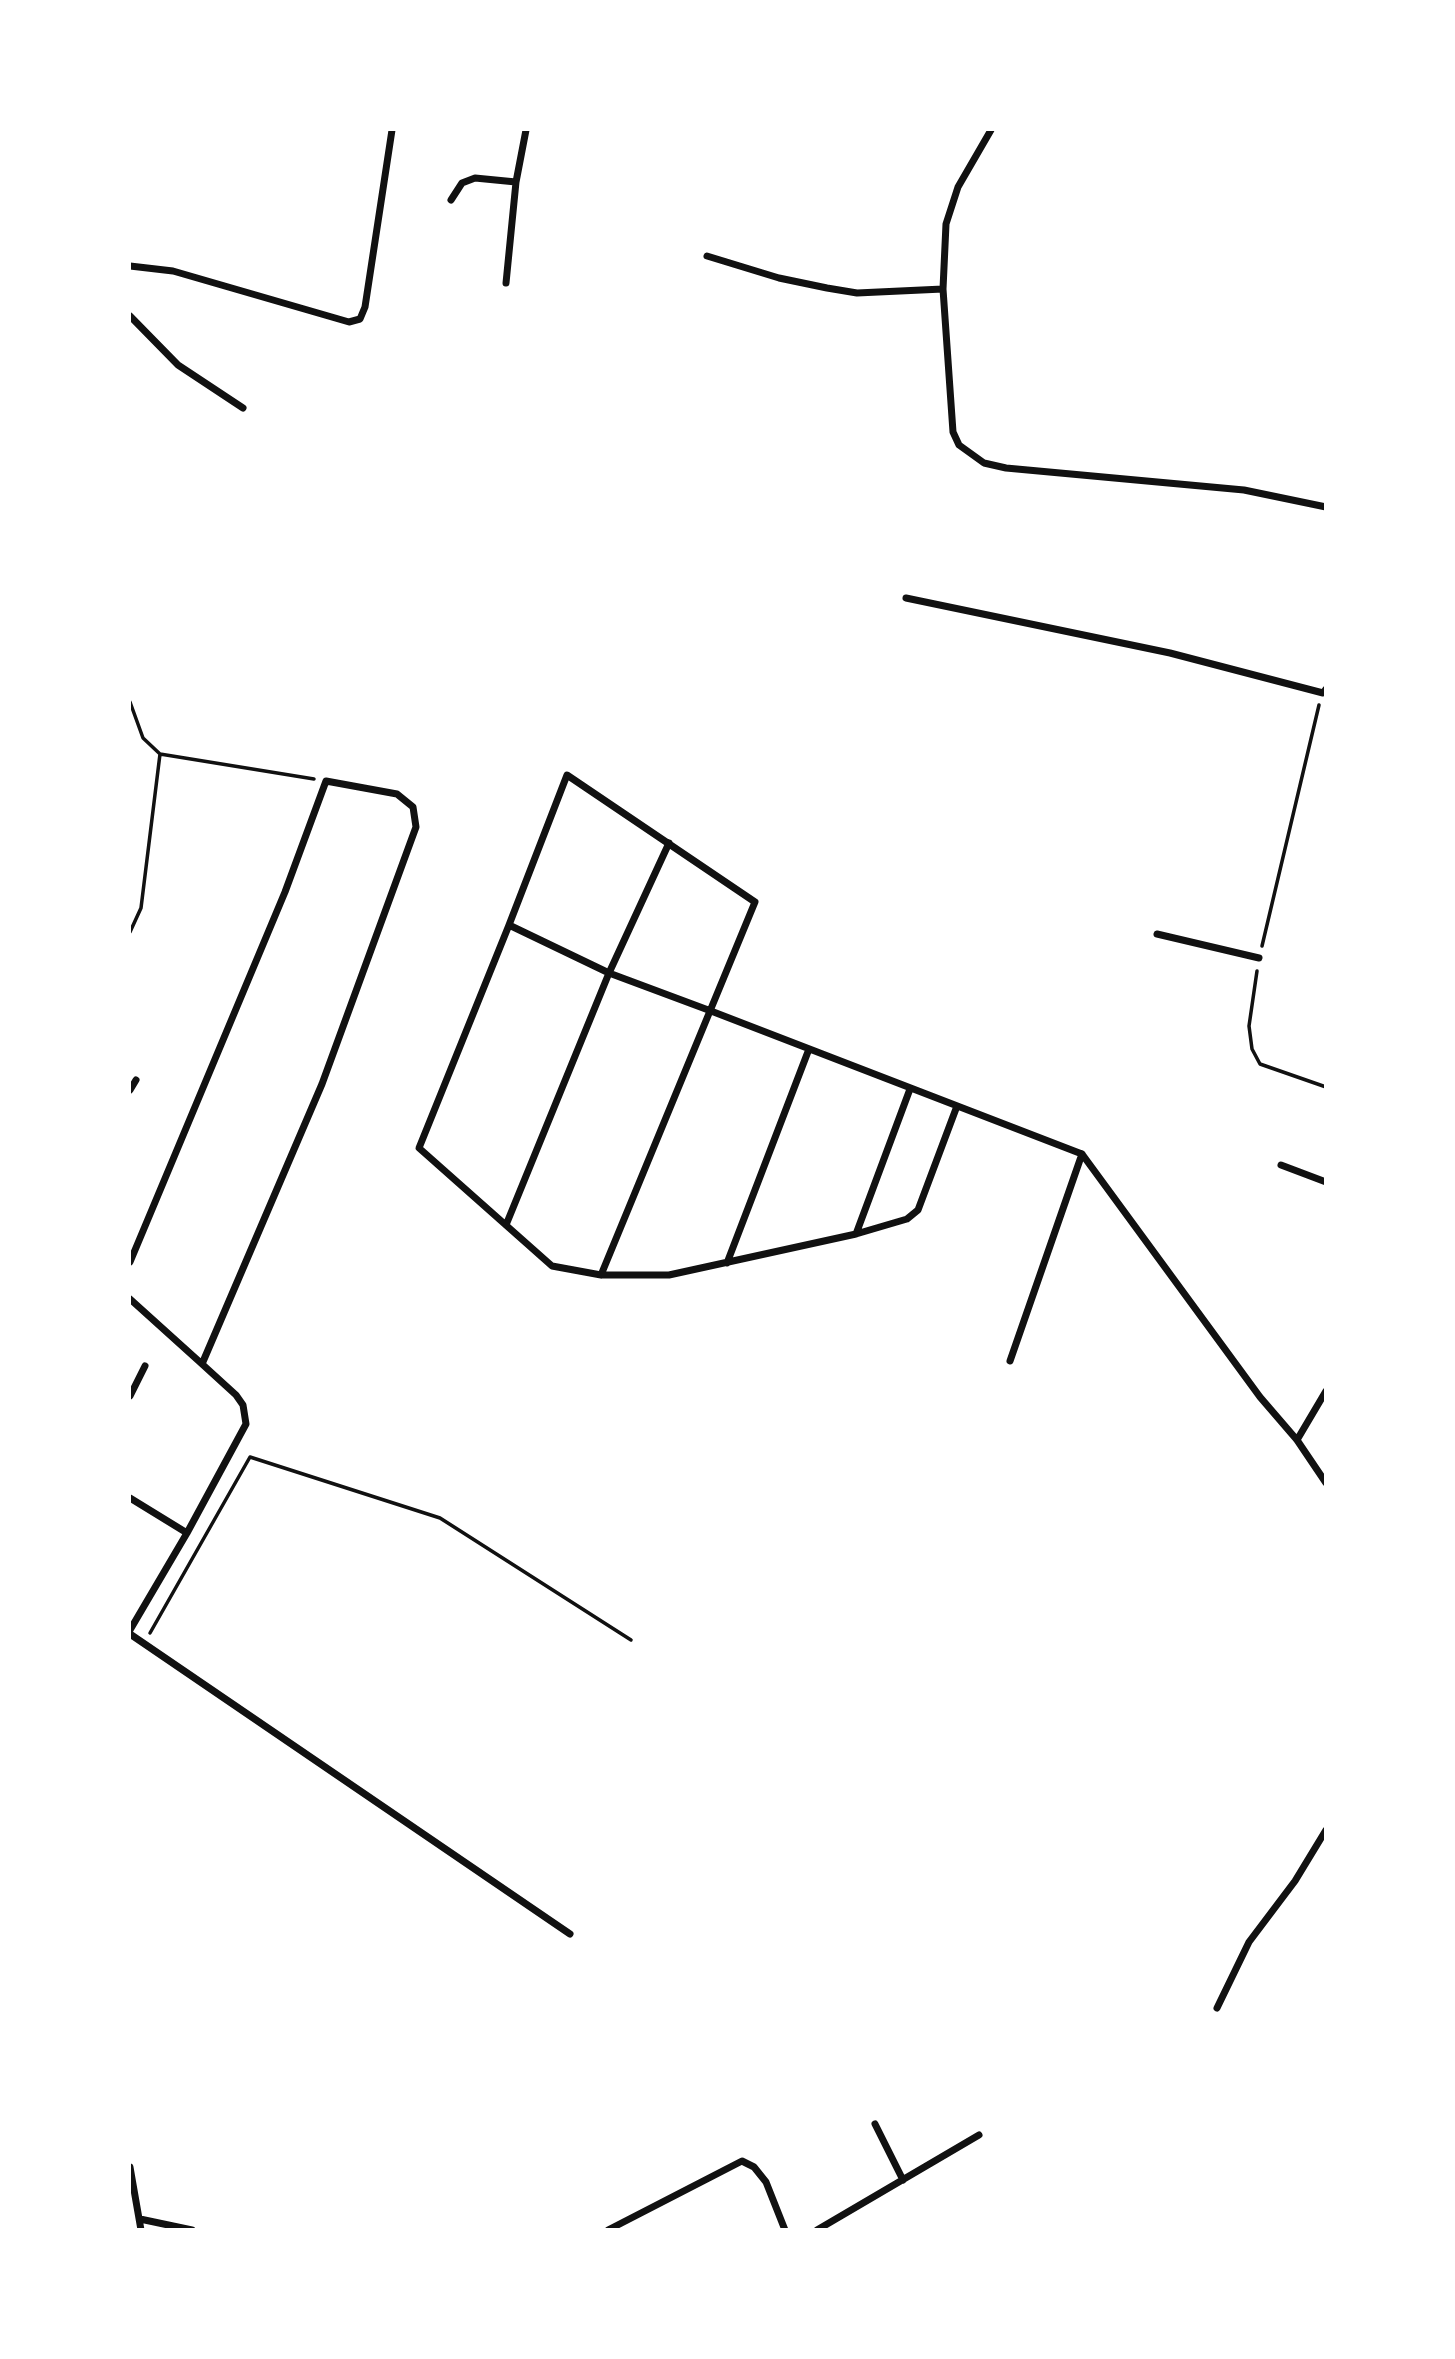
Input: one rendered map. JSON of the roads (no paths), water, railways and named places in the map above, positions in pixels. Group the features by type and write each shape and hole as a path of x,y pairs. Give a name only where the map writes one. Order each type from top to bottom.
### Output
{"street":[{"path":"130,266 173,271 349,322 360,319 365,307 391,130"},
{"path":"506,283 516,182 526,130"},
{"path":"991,130 958,187 946,225 943,289 953,432 960,445 984,463 1006,468 1244,490 1325,507"},
{"path":"451,200 463,183 475,178 516,182"},
{"path":"707,256 779,278 858,293 943,289"},
{"path":"130,316 178,365 243,408"},
{"path":"906,598 1170,653 1324,691"},
{"path":"601,1275 755,902 567,775 419,1149 552,1266 601,1275 669,1275 856,1234 907,1219 918,1210 957,1106"},
{"path":"130,1262 285,892 326,781 397,794 412,807 416,827 322,1084 202,1364"},
{"path":"506,1225 609,973 669,843"},
{"path":"509,925 609,973 1082,1154 1252,1387 1297,1440 1325,1483"},
{"path":"1157,934 1259,958"},
{"path":"727,1263 808,1049"},
{"path":"130,1090 136,1080"},
{"path":"856,1234 910,1089"},
{"path":"1010,1361 1082,1154"},
{"path":"1281,1165 1325,1182"},
{"path":"130,1299 236,1395 243,1405 246,1424 130,1632 570,1934"},
{"path":"130,1396 145,1366"},
{"path":"1297,1440 1325,1391"},
{"path":"130,1498 187,1533"},
{"path":"1217,2008 1249,1942 1295,1881 1325,1830"},
{"path":"875,2124 903,2180"},
{"path":"817,2230 979,2135"},
{"path":"608,2230 742,2161 754,2167 766,2182 785,2230"},
{"path":"130,2167 141,2230"},
{"path":"140,2219 192,2230"}]}
